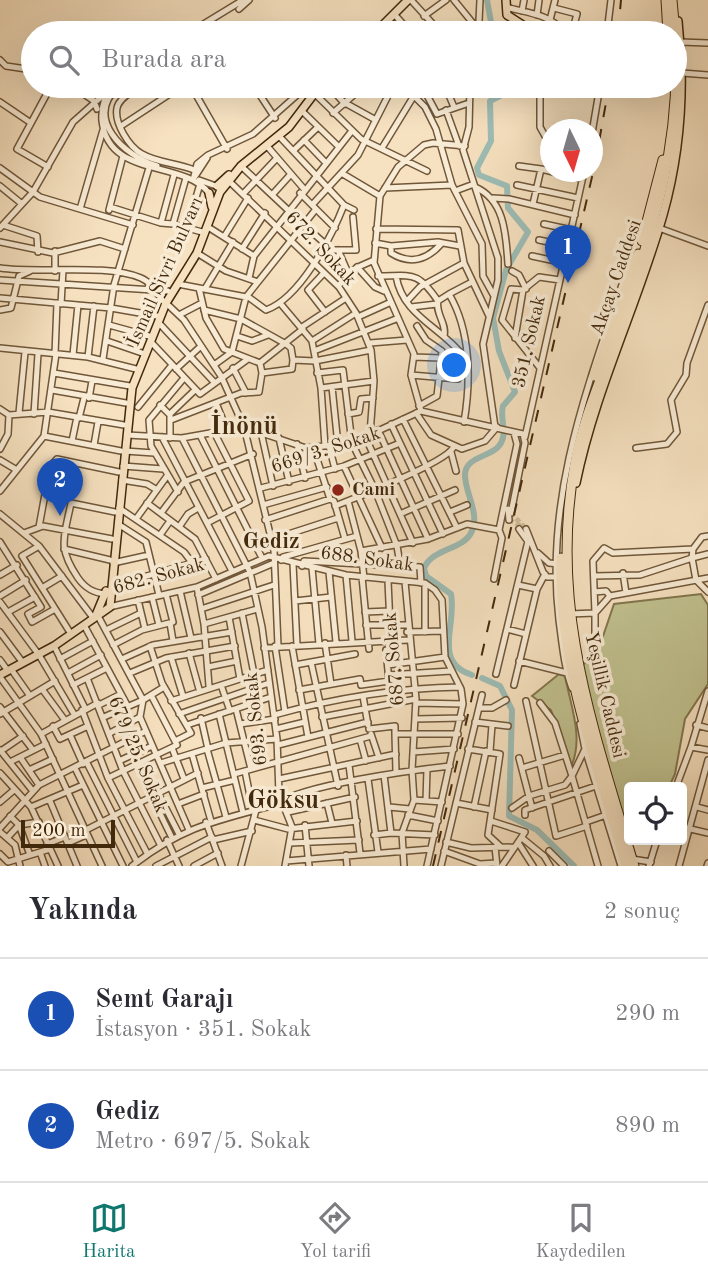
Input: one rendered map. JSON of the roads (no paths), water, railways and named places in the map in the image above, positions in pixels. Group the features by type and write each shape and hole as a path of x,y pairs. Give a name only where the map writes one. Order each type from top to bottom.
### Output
{"highway":[{"path":"666,0 667,21"},
{"name":"Akçay Caddesi","path":"674,0 676,21"},
{"name":"Akçay Caddesi","path":"634,275 636,259 660,180 669,125 670,98"},
{"name":"Akçay Caddesi","path":"565,526 581,434 667,174 675,98"},
{"name":"Akçay Caddesi","path":"565,526 575,436 608,352"},
{"name":"Yeşillik Caddesi","path":"565,526 557,562 572,614 576,663 628,864"},
{"name":"Yeşillik Caddesi","path":"561,577 563,620 576,700 628,864"}],"main road":[{"path":"387,21 410,0"},
{"path":"505,4 507,15 516,21"},
{"name":"İsmail Sivri Bulvarı","path":"215,190 229,181 241,166 289,127 310,98"},
{"path":"608,352 634,275 659,228 678,145 681,98"},
{"name":"İsmail Sivri Bulvarı","path":"164,302 197,253 215,190 247,156 289,127"},
{"name":"İsmail Sivri Bulvarı","path":"123,451 132,388 150,339 168,291 205,230"},
{"name":"İsmail Sivri Bulvarı","path":"96,617 105,607 110,586 112,540 122,473 124,425 131,405 130,386 150,339"},
{"name":"İsmail Sivri Bulvarı","path":"105,607 118,524 117,510"},
{"path":"0,676 54,646 96,617"}],"street":[{"path":"209,21 243,0"},
{"path":"216,21 249,0"},
{"path":"410,0 429,21"},
{"path":"424,16 446,0"},
{"path":"454,0 471,21"},
{"path":"477,21 480,0"},
{"path":"522,11 524,0"},
{"path":"537,15 539,0"},
{"path":"505,4 550,20 555,0"},
{"path":"607,21 611,0"},
{"path":"554,8 577,14 575,21"},
{"path":"394,14 400,21"},
{"path":"687,39 708,43"},
{"path":"0,60 6,66 21,68"},
{"path":"687,73 708,75"},
{"path":"45,98 17,149 48,167"},
{"path":"124,98 117,109 121,126 131,144 144,155 194,170"},
{"path":"121,126 163,98"},
{"path":"198,98 227,149"},
{"path":"262,98 275,118"},
{"path":"194,179 194,170 208,155 227,149 275,118 295,98"},
{"path":"323,98 351,132 365,142 427,171"},
{"path":"340,98 374,119"},
{"path":"333,113 352,98"},
{"path":"214,365 232,352 247,296 292,241 314,207 343,174 365,142 386,98"},
{"path":"382,148 413,98"},
{"path":"418,98 430,117 453,188 482,244 483,276 494,296"},
{"path":"428,98 437,114 470,103"},
{"path":"450,98 454,107"},
{"path":"462,146 470,98"},
{"path":"540,98 540,119"},
{"path":"595,119 598,98"},
{"path":"80,209 103,130 102,99"},
{"path":"102,99 102,110 111,136 126,152 215,190"},
{"path":"3,225 33,192 82,111 102,99"},
{"path":"1,104 31,123"},
{"path":"82,111 102,110"},
{"path":"301,110 339,147"},
{"path":"446,110 462,146 498,258 494,296 483,344 500,428"},
{"path":"293,151 318,127"},
{"path":"103,130 108,141 123,156 149,168 194,179"},
{"path":"249,278 254,256 302,191 351,132"},
{"path":"279,136 344,205 354,210"},
{"path":"304,141 326,163"},
{"path":"456,471 452,449 431,435 418,410 411,375 414,357 384,291 374,260 380,196 385,188 424,145 462,146"},
{"path":"267,146 314,207 335,228"},
{"path":"194,179 208,155"},
{"path":"107,216 123,156"},
{"path":"224,237 256,180 277,158"},
{"path":"241,166 288,210"},
{"path":"519,166 540,169"},
{"path":"0,168 33,192 133,225"},
{"path":"103,359 116,274 149,168"},
{"path":"533,204 540,173"},
{"path":"272,195 291,174"},
{"path":"343,174 380,196"},
{"path":"161,223 174,175"},
{"path":"173,224 186,178"},
{"name":"İsmail Sivri Bulvarı","path":"194,179 215,190"},
{"name":"672. Sokak","path":"229,181 338,286 357,315 371,347 374,381 367,435"},
{"name":"351. Sokak","path":"511,513 525,437 581,182"},
{"path":"187,228 200,184"},
{"path":"385,188 453,188 475,185 492,198 506,230 508,264"},
{"path":"517,185 578,198"},
{"path":"1,189 22,204"},
{"path":"492,198 506,198 575,215"},
{"path":"176,283 247,296 266,310 280,303 313,263 335,228 344,205"},
{"path":"110,207 161,223 205,230 224,237 254,256"},
{"path":"242,249 265,213"},
{"path":"0,215 3,225"},
{"path":"304,225 325,246 338,250 356,250 353,218"},
{"path":"544,224 572,230"},
{"path":"3,225 37,236 38,252"},
{"path":"659,228 708,246"},
{"path":"376,229 458,230 464,263 489,316"},
{"path":"417,229 418,242"},
{"path":"539,240 568,246"},
{"path":"0,242 38,252 100,241 125,249"},
{"path":"233,242 203,287 202,303 219,343 232,352 260,363"},
{"path":"375,243 391,246 418,242 460,246"},
{"path":"391,246 391,253 407,260 425,258 441,244"},
{"path":"338,250 349,275"},
{"path":"55,251 55,271"},
{"path":"197,253 217,267 258,282"},
{"path":"532,256 565,263"},
{"path":"338,286 357,267 374,260"},
{"path":"409,304 426,283 464,263"},
{"path":"357,267 375,287 384,291"},
{"path":"0,268 92,272 141,278 179,315 214,365 233,397 253,454 261,488 274,560 276,646 285,712"},
{"path":"0,491 44,436 54,373 63,270"},
{"path":"0,310 9,310 15,300 17,282 21,275 33,271"},
{"path":"512,271 519,275 524,290 515,338"},
{"path":"91,285 92,272"},
{"path":"378,276 411,273 426,283 438,302 445,328 443,336"},
{"path":"323,274 308,290 325,312"},
{"path":"127,435 182,438 244,427 313,447 352,443 403,419 437,396 442,351 426,340 398,287 396,276"},
{"path":"540,368 502,320 508,293 511,289 524,290 539,277 561,280"},
{"path":"0,280 114,285 168,291"},
{"path":"409,304 438,302 472,282"},
{"path":"449,294 460,316 470,388 464,422"},
{"path":"0,298 111,308 158,319 214,382"},
{"path":"260,363 302,328 346,298"},
{"path":"179,315 202,303"},
{"path":"280,303 312,341 321,388 327,446 335,469"},
{"path":"312,341 357,315 389,303"},
{"path":"74,355 78,305"},
{"path":"636,448 667,444 677,432 671,400 687,375 687,363 708,305"},
{"path":"88,357 94,306"},
{"path":"204,310 241,318 291,348 292,369 262,373"},
{"path":"314,351 397,319"},
{"path":"419,323 443,336 466,359"},
{"path":"403,333 419,323"},
{"path":"109,325 150,339 200,394 221,376 248,359"},
{"path":"236,337 252,341 268,335"},
{"path":"293,360 315,361 407,340"},
{"path":"107,341 142,353"},
{"path":"131,405 201,346"},
{"path":"0,348 103,359 136,369"},
{"path":"19,413 25,352"},
{"path":"514,685 537,589 545,573 557,562 558,515 570,445 608,352"},
{"path":"34,414 38,354"},
{"path":"414,357 466,359"},
{"path":"170,417 246,393 259,392 262,373 260,363"},
{"path":"233,368 246,393"},
{"path":"317,373 343,370 352,443 375,490 397,546 400,564"},
{"path":"54,373 130,386"},
{"path":"411,375 458,379"},
{"path":"178,492 154,453 149,436 149,420 184,377"},
{"path":"72,441 92,381"},
{"path":"321,388 374,381"},
{"path":"331,387 338,445"},
{"path":"52,390 131,405 149,420"},
{"path":"170,417 195,390"},
{"path":"348,414 359,412 361,399 373,398"},
{"path":"216,403 227,430"},
{"path":"160,405 170,417 170,438"},
{"path":"0,409 9,415 48,412 124,425"},
{"path":"418,410 519,432 525,437"},
{"path":"0,449 8,435 9,415"},
{"path":"403,419 443,495 457,528"},
{"path":"94,445 98,422"},
{"path":"391,424 443,534"},
{"path":"500,428 522,438 509,503 509,520"},
{"path":"335,506 427,465 452,449 462,449 485,441 500,428"},
{"path":"378,430 402,477 428,539"},
{"path":"206,523 249,501 215,432"},
{"path":"261,432 273,486"},
{"path":"494,579 502,538 499,530 517,444 514,433"},
{"path":"200,435 215,470 261,556"},
{"path":"367,435 413,542"},
{"path":"44,436 123,451 154,453"},
{"path":"162,437 232,571"},
{"name":"693. Sokak","path":"182,438 248,563 276,729 279,794 292,827"},
{"path":"279,438 289,482"},
{"name":"669/3. Sokak","path":"261,488 335,469 400,443"},
{"path":"297,444 304,478"},
{"path":"313,447 345,539"},
{"path":"161,513 184,482 253,454"},
{"path":"39,527 50,467 57,459 122,473 157,489"},
{"path":"0,460 15,469"},
{"path":"344,466 382,548"},
{"path":"122,473 163,468"},
{"path":"136,519 167,476"},
{"path":"263,505 327,487"},
{"path":"400,514 455,490"},
{"path":"265,520 330,499"},
{"path":"348,501 362,551 369,649"},
{"path":"106,594 84,586 64,558 71,503 117,510 136,519 184,552 193,564"},
{"path":"146,503 195,539 216,579"},
{"path":"450,512 467,505"},
{"path":"179,527 188,514 198,508"},
{"path":"0,514 39,546 106,630 143,701 140,717 189,830"},
{"path":"270,540 338,518"},
{"path":"160,535 170,521"},
{"path":"118,524 146,542 159,595 159,625"},
{"path":"362,551 428,539 471,524 499,530"},
{"path":"24,533 39,527 66,529 112,540"},
{"path":"526,528 545,573 557,593"},
{"path":"519,529 538,554 571,567 572,614 595,613 610,596 708,578"},
{"path":"281,561 283,557 357,536"},
{"path":"708,536 702,537 693,549 692,558 696,580 708,592"},
{"path":"496,674 528,541"},
{"path":"0,542 2,550 15,562 41,607 28,614 32,622 55,608"},
{"path":"0,575 22,556 39,546"},
{"path":"595,649 593,561 604,548 613,553 693,549"},
{"path":"64,549 111,562 149,555"},
{"path":"594,576 623,573 640,575 708,554"},
{"path":"22,556 71,634"},
{"name":"688. Sokak","path":"261,556 363,578 423,583 435,590 442,600 446,657 460,688 463,704 427,866"},
{"name":"682. Sokak","path":"105,607 197,587 261,556"},
{"path":"110,586 206,559"},
{"path":"198,595 274,560"},
{"path":"302,566 304,561 400,564 420,567 423,583"},
{"path":"293,564 295,664 308,737"},
{"path":"42,587 70,566"},
{"path":"312,568 322,643 331,684"},
{"path":"329,572 335,642"},
{"path":"545,573 561,577 557,593 568,673 576,700"},
{"path":"623,573 626,593"},
{"path":"346,575 352,641"},
{"path":"0,596 26,580"},
{"path":"388,581 390,625"},
{"name":"687. Sokak","path":"405,582 408,640 416,701 412,770 414,800"},
{"name":"687. Sokak","path":"423,583 425,632"},
{"path":"201,609 252,590 274,585"},
{"path":"518,585 537,589"},
{"path":"197,587 204,624 209,686"},
{"path":"180,591 191,638"},
{"path":"594,592 606,591 610,596"},
{"path":"159,595 173,622 170,623 173,641"},
{"path":"8,612 35,597"},
{"path":"295,601 331,597"},
{"path":"138,600 145,629"},
{"path":"0,602 39,655 74,714"},
{"path":"204,624 257,609"},
{"path":"365,612 389,611"},
{"path":"106,630 141,613"},
{"path":"242,613 254,674"},
{"path":"229,617 240,679"},
{"path":"113,645 145,629 170,623"},
{"path":"84,625 127,705"},
{"path":"366,625 390,625 425,632 443,631"},
{"path":"507,629 526,634"},
{"path":"0,632 23,663"},
{"path":"74,685 108,670 150,646 232,632"},
{"path":"264,648 368,640 408,640"},
{"path":"60,659 93,641"},
{"path":"54,646 84,709 108,778 147,853"},
{"path":"150,646 164,687 191,733"},
{"path":"130,673 155,661 234,646"},
{"path":"299,690 360,679 361,685 389,681 386,650"},
{"path":"189,653 199,690"},
{"path":"295,664 355,654"},
{"path":"33,750 1,711 20,703 54,679 101,655"},
{"path":"171,657 183,695"},
{"path":"388,665 446,657"},
{"path":"0,660 30,696"},
{"path":"208,667 237,661"},
{"path":"519,661 568,673"},
{"path":"311,662 338,786"},
{"path":"171,701 209,686 221,685 268,670"},
{"path":"388,675 452,671"},
{"path":"0,676 41,734 85,833 103,866"},
{"name":"679/25. Sokak","path":"87,678 116,747 123,771 160,844"},
{"path":"179,714 269,683"},
{"path":"367,684 365,708 379,758"},
{"path":"221,685 225,699 240,724 254,811 252,831 242,866"},
{"path":"103,717 127,705 143,701 164,687"},
{"path":"240,724 366,695 415,688 460,688"},
{"path":"42,689 64,719"},
{"path":"678,782 708,691"},
{"path":"41,734 84,709 121,694"},
{"path":"151,695 175,745 176,759 184,779"},
{"path":"443,865 446,842 482,695"},
{"path":"187,725 201,718 271,697"},
{"path":"479,708 492,708 506,700"},
{"path":"322,717 416,701 463,704"},
{"path":"526,701 556,836 606,815"},
{"path":"540,703 555,723 598,866"},
{"path":"219,714 243,813"},
{"path":"110,733 140,717"},
{"path":"580,717 584,752 606,815 628,864 650,864 656,845"},
{"path":"201,718 226,817"},
{"path":"415,719 462,718"},
{"path":"276,729 305,722"},
{"path":"161,763 226,743 277,742 368,722"},
{"path":"475,722 508,726"},
{"path":"474,807 492,725"},
{"path":"696,725 708,728"},
{"path":"53,726 60,739 88,726"},
{"path":"178,804 248,770 360,739 370,733 395,726 396,772"},
{"path":"108,778 157,756 204,727"},
{"path":"19,863 15,845 0,830 32,790 146,731"},
{"path":"396,734 458,734"},
{"path":"70,735 113,817 133,865 160,844 208,822 275,805 283,799 318,789 396,772 450,766"},
{"path":"23,736 2,755 32,790"},
{"path":"360,739 366,761"},
{"path":"10,762 46,744"},
{"path":"121,760 152,746"},
{"path":"691,747 708,750"},
{"path":"413,752 454,749"},
{"path":"468,749 500,754 488,835 498,847 499,865"},
{"path":"512,808 529,796 565,785 584,752"},
{"path":"192,754 203,791 212,839 222,866"},
{"path":"279,779 396,754"},
{"path":"522,768 565,755"},
{"path":"20,757 39,785"},
{"path":"519,758 532,808"},
{"path":"29,770 53,759"},
{"path":"679,866 704,791 708,760"},
{"path":"141,764 173,837 179,866"},
{"path":"349,765 360,853"},
{"path":"75,768 123,866"},
{"path":"426,801 428,769"},
{"path":"0,773 31,807 58,866"},
{"path":"0,854 8,862 19,863 48,846 85,833 101,821 198,773"},
{"path":"314,773 318,789"},
{"path":"384,775 391,832"},
{"path":"369,779 378,852"},
{"path":"525,815 526,810 578,794 596,784"},
{"path":"31,807 83,785"},
{"path":"1,799 14,790"},
{"path":"288,812 355,797"},
{"path":"404,866 402,833 414,800 442,802"},
{"path":"50,801 77,866"},
{"path":"327,803 332,823"},
{"path":"456,803 492,810"},
{"path":"356,809 372,807"},
{"path":"389,807 438,821"},
{"path":"697,807 708,810"},
{"path":"10,816 19,825 30,855"},
{"path":"254,820 292,827 357,821"},
{"path":"491,821 525,832 499,865"},
{"path":"7,838 19,825 38,822"},
{"path":"305,825 309,866"},
{"path":"292,827 288,863 360,853 431,849"},
{"path":"687,828 708,833"},
{"path":"156,866 212,839 252,831"},
{"path":"374,835 391,832 435,835"},
{"path":"290,843 359,840"},
{"path":"446,842 471,848 519,843 544,856 550,866"},
{"path":"519,843 533,866"},
{"path":"444,851 480,864 499,865"},
{"path":"549,851 564,866"},
{"path":"40,852 45,866"},
{"path":"194,866 218,853"},
{"path":"346,855 347,866"},
{"path":"418,866 427,866"}],"waterway":[{"path":"487,0 491,21"},
{"path":"472,675 460,669 449,652 451,594 426,576 424,568 434,556 461,543 471,533 474,519 466,469 472,461 493,451 501,443 504,433 503,406 515,392 499,351 493,318 506,270 528,232 508,208 507,186 479,175 477,168 491,141 490,101 496,98"},
{"path":"482,678 500,686 512,710 509,816 537,830 574,866"}],"tunnel":[{"path":"511,513 526,529"},
{"path":"509,520 525,528"}],"railway":[{"path":"619,21 621,0"},
{"path":"433,866 595,164 607,98"}],"place":[{"name":"Semt Garajı","path":"568,283"},
{"name":"Cami","path":"338,490"},
{"name":"Gediz","path":"60,516"}],"district":[{"name":"İnönü","path":"244,427"},
{"name":"Gediz","path":"271,541"},
{"name":"Göksu","path":"283,801"}]}
